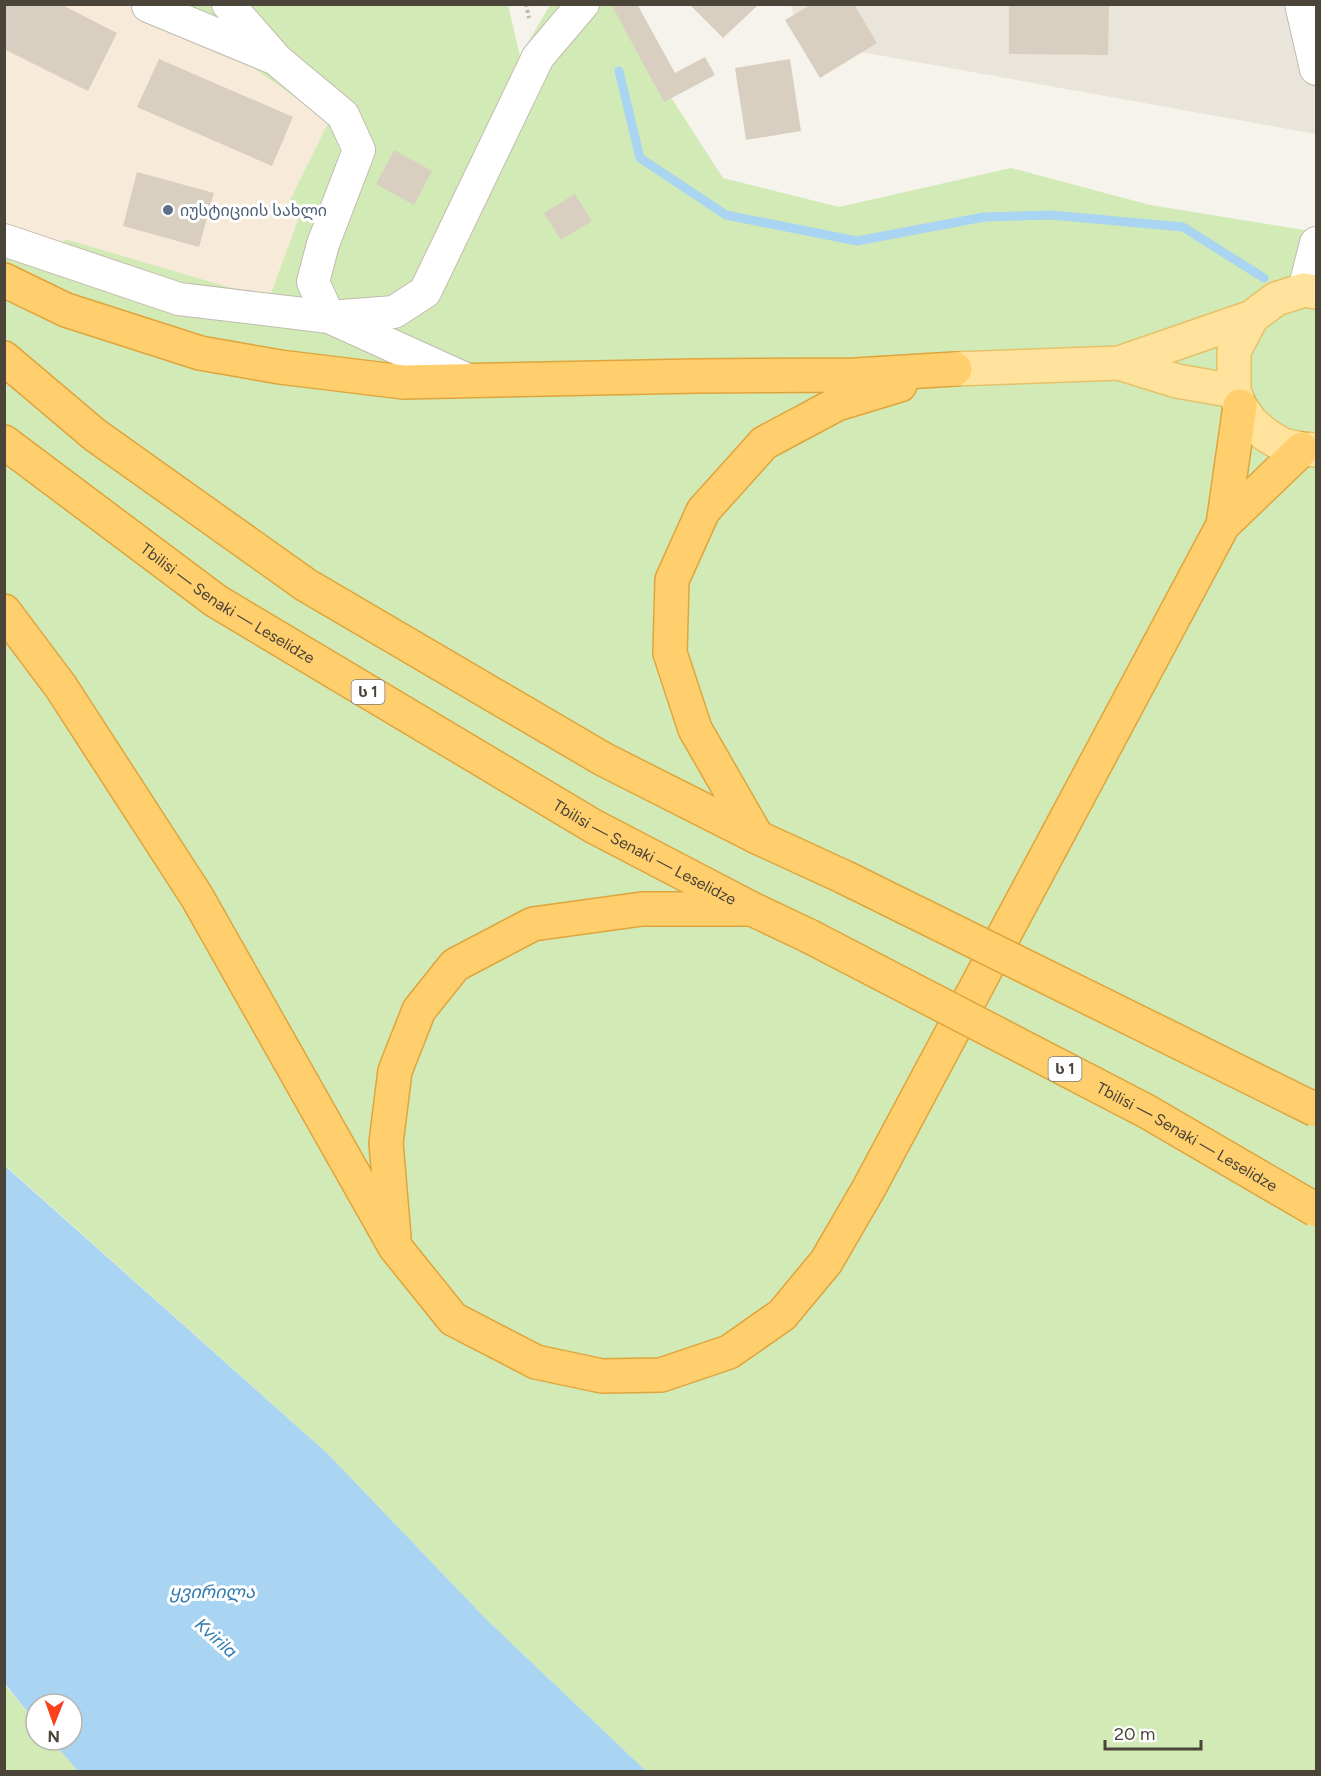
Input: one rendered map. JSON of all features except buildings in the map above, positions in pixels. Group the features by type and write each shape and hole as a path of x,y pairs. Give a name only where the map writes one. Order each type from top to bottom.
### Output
{"highway":[{"path":"4,280 66,310 200,353 280,367 403,381 855,375 955,369"},
{"path":"4,358 95,435 306,585 603,759 757,837 844,877 1317,1110"},
{"path":"757,837 695,729 670,653 672,580 703,511 764,443 837,404 955,369"},
{"path":"1223,525 1237,398"},
{"name":"Tbilisi — Senaki — Leselidze","path":"4,442 216,602 593,826 1146,1111 1317,1210"},
{"path":"4,610 61,687 197,897 395,1247 453,1318 536,1362 602,1376 661,1375 729,1352 782,1315 826,1262 868,1188 1223,525 1309,449"},
{"path":"395,1247 386,1143 395,1071 418,1010 455,965 533,924 642,909 752,909"}],"main road":[{"path":"955,369 1119,363 1252,317 1276,298 1310,291"},
{"path":"1252,317 1234,351 1237,398 1251,422 1266,435 1283,445 1309,449"},
{"path":"1119,363 1237,398"}],"street":[{"path":"228,4 277,60 343,115 359,150 323,244 313,282 329,317 470,381"},
{"path":"4,240 179,299 329,317 394,312 425,292 538,57 583,4"},
{"path":"1301,4 1317,69"},
{"path":"148,6 277,60"},
{"path":"1310,291 1317,243"}],"shaded area":[{"path":"5,5 148,5 235,55 329,121 284,211 299,217 269,299 65,239 59,255 5,230"},
{"path":"791,5 1316,5 1316,134 800,41"}],"green space":[{"path":"148,5 508,5 520,56 550,5 634,5 670,96 723,178 839,207 1011,168 1150,205 1316,232 1316,1771 646,1771 486,1619 328,1454 5,1165 5,230 59,255 65,239 269,299 299,217 284,212 329,121 235,55"},
{"path":"4,1684 24,1708 24,1752 61,1752 78,1771 5,1771"}],"water":[{"name":"ყვირილა","path":"4,1165 328,1454 486,1619 646,1771 78,1771 61,1752 84,1752 84,1692 24,1692 24,1707 5,1684"}],"waterway":[{"path":"619,71 640,158 726,215 857,241 984,217 1051,215 1183,227 1264,278"}],"place":[{"name":"იუსტიციის სახლი","path":"168,210"}],"water label":[{"name":"Kvirila","path":"216,1638"}]}
